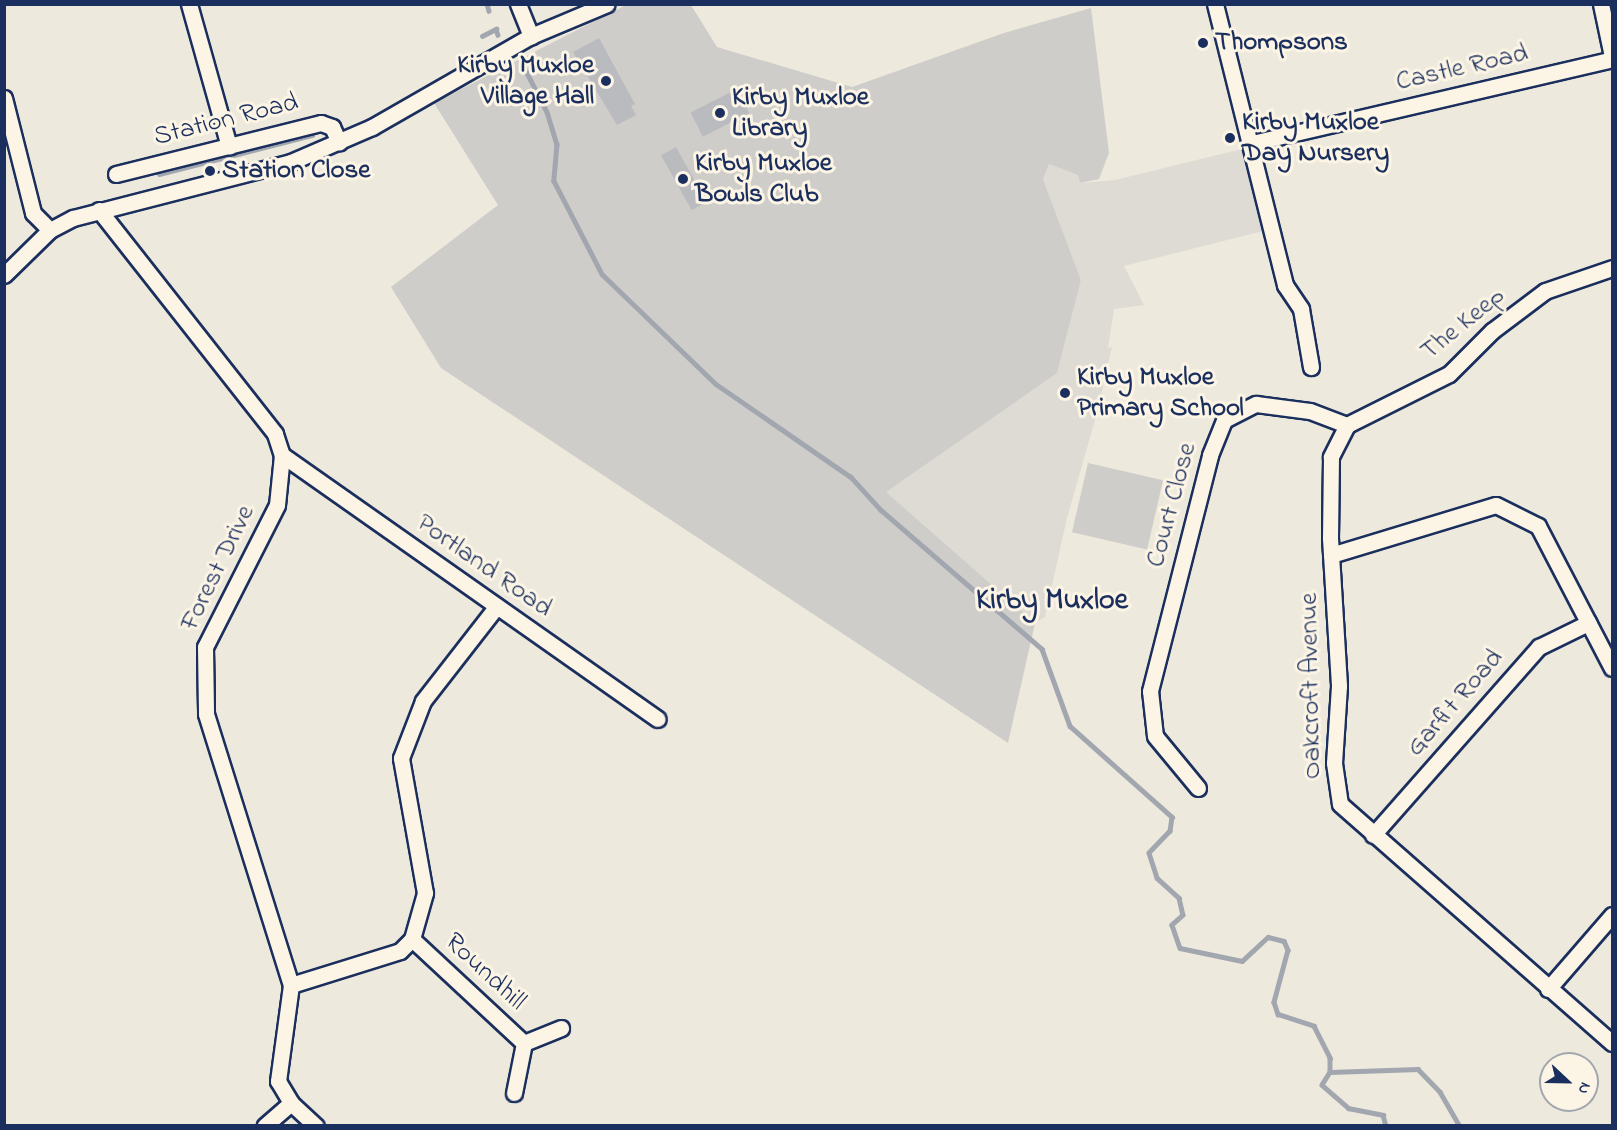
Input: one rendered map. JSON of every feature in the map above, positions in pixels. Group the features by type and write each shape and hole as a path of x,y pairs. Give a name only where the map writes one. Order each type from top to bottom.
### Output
{"street":[{"path":"189,4 230,146"},
{"path":"518,4 531,36"},
{"name":"Station Road","path":"4,275 50,230 99,210 291,162 339,142 531,36 607,4"},
{"path":"1215,4 1252,142 1285,285 1301,309 1311,368"},
{"path":"1600,4 1612,58"},
{"name":"Castle Road","path":"1252,142 1612,58"},
{"path":"4,98 33,213 50,230"},
{"name":"Station Road","path":"116,174 321,123 332,127 339,142"},
{"path":"99,210 275,434 282,454"},
{"name":"The Keep","path":"1347,425 1449,374 1492,331 1545,291 1612,268"},
{"name":"Court Close","path":"1198,788 1155,736 1150,691 1210,455 1224,420 1256,404 1310,411 1347,425"},
{"name":"Oakcroft Avenue","path":"1347,425 1331,457 1331,555 1339,686 1334,763 1340,804 1612,1043"},
{"name":"Portland Road","path":"282,454 657,719"},
{"name":"Forest Drive","path":"282,454 277,505 205,647 206,714 291,985 278,1081 291,1103"},
{"path":"1331,555 1496,505 1538,526 1612,668"},
{"path":"291,985 400,951 412,939 424,893 401,758 423,701 496,606"},
{"name":"Garfit Road","path":"1373,835 1539,647 1588,623"},
{"path":"1548,989 1612,915"},
{"name":"Roundhill","path":"412,939 524,1043"},
{"name":"Roundhill","path":"524,1043 561,1028"},
{"name":"Roundhill","path":"514,1093 524,1043"},
{"path":"265,1125 291,1103 316,1125"}],"shaded area":[{"path":"626,5 691,5 717,47 852,87 1004,33 1091,8 1109,153 1099,179 1080,183 1078,175 1049,164 1043,179 1081,280 1057,373 886,492 1035,623 1008,743 441,368 391,287 498,205 434,103"},
{"name":"Kirby Muxloe Primary School","path":"1242,149 1263,231 1124,266 1144,305 1114,309 1108,348 1112,347 1097,413 1067,518 1045,617 1035,623 885,492 1057,372 1081,280 1043,179 1049,164 1078,175 1081,183 1115,180"},
{"path":"1088,463 1163,480 1147,550 1072,532"}],"building":[{"name":"Kirby Muxloe Village Hall","path":"599,38 635,104 631,106 636,115 617,125 573,52"},
{"name":"Kirby Muxloe Library","path":"737,89 749,113 703,137 691,113"},
{"name":"Kirby Muxloe Bowls Club","path":"676,147 707,202 692,210 661,155"}],"waterway":[{"path":"487,4 489,11"},
{"path":"482,36 496,29 498,35"},
{"path":"522,63 547,112 557,144 554,181 602,274 716,384 851,477 881,510 1042,649 1070,726 1172,817 1170,831 1149,853 1157,878 1179,898 1183,915 1172,925 1180,948 1242,961 1268,937 1284,941 1288,950 1274,1002 1278,1014 1314,1026 1330,1058 1330,1072 1322,1085 1348,1108 1383,1115 1386,1126"},
{"path":"159,174 312,135"},
{"path":"1330,1072 1418,1069 1440,1092 1460,1126"}],"place":[{"name":"Thompsons","path":"1203,43"},
{"name":"Kirby Muxloe Village Hall","path":"606,81"},
{"name":"Kirby Muxloe Library","path":"720,113"},
{"name":"Kirby Muxloe Day Nursery","path":"1230,138"},
{"name":"Station Close","path":"210,171"},
{"name":"Kirby Muxloe Bowls Club","path":"683,179"},
{"name":"Kirby Muxloe Primary School","path":"1065,393"}],"district":[{"name":"Kirby Muxloe","path":"1052,601"}]}
